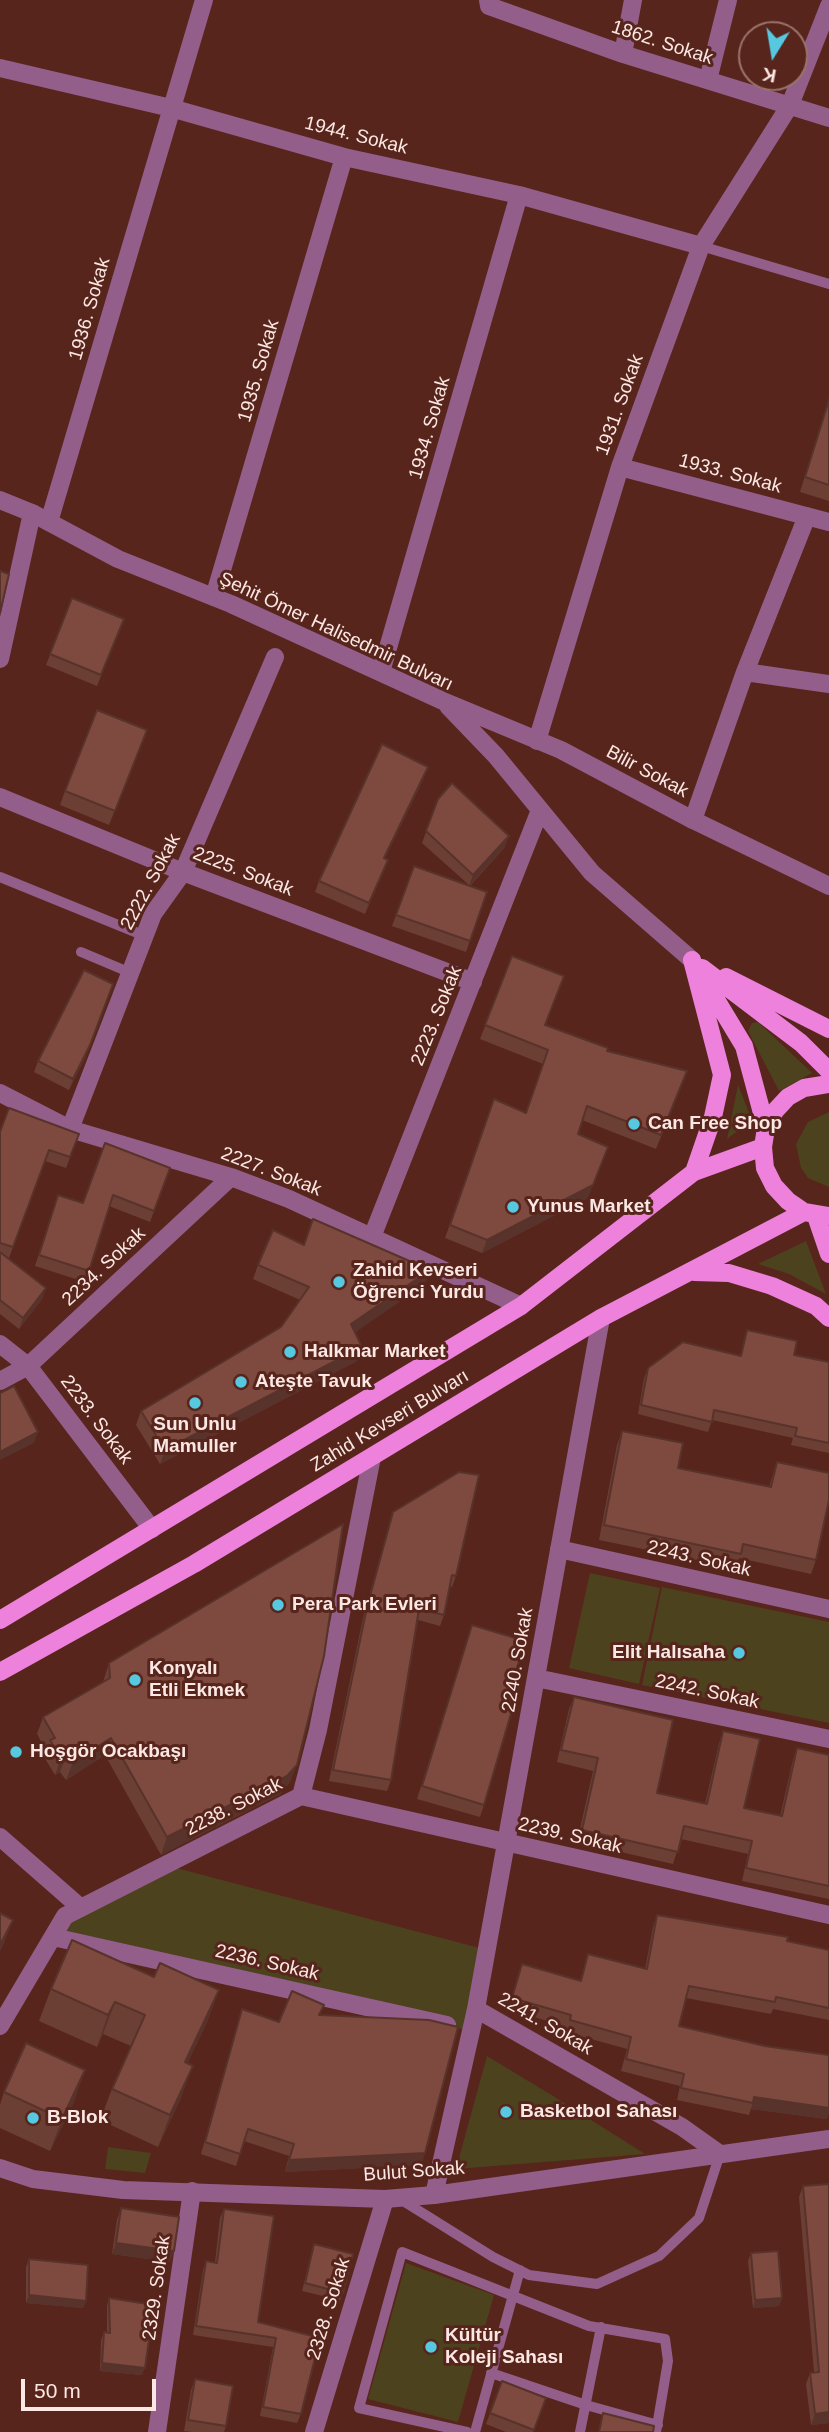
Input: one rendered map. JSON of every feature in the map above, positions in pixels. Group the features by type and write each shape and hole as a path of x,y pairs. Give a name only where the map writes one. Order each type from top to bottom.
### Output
{"main road":[{"path":"692,960 829,1029"},
{"path":"692,960 801,1043 829,1072"},
{"path":"692,960 744,1046 766,1128"},
{"path":"692,960 722,1075 713,1117 694,1172"},
{"path":"829,1084 804,1088 788,1097 775,1111 766,1128 763,1147 765,1168 774,1186 816,1215 829,1254"},
{"name":"Zahid Kevseri Bulvarı","path":"0,1620 521,1306 694,1172 763,1147"},
{"name":"Zahid Kevseri Bulvarı","path":"0,1672 194,1564 601,1318 691,1272 816,1215"},
{"path":"691,1272 729,1273 772,1286 816,1306 829,1318"}],"street":[{"name":"1936. Sokak","path":"49,522 204,0"},
{"name":"1862. Sokak","path":"488,0 489,6 623,54 829,118"},
{"path":"623,54 633,0"},
{"path":"708,80 728,0"},
{"name":"1931. Sokak","path":"537,741 620,467 701,246 790,105 829,6"},
{"name":"1944. Sokak","path":"0,68 171,108 344,157 519,195 701,246"},
{"name":"1935. Sokak","path":"214,597 344,157"},
{"name":"1934. Sokak","path":"381,672 519,195"},
{"name":"1933. Sokak","path":"620,467 829,522"},
{"name":"Şehit Ömer Halisedmir Bulvarı","path":"0,500 32,513 118,559 214,597 443,701 496,757 592,873 692,960"},
{"path":"0,659 32,513"},
{"path":"692,820 745,672 807,516"},
{"name":"2222. Sokak","path":"70,1129 153,914 183,872 275,657"},
{"path":"745,672 829,684"},
{"name":"Bilir Sokak","path":"443,701 561,750 692,820 829,886"},
{"name":"2225. Sokak","path":"0,797 183,872 473,982"},
{"name":"2223. Sokak","path":"372,1237 540,810"},
{"name":"2227. Sokak","path":"0,1093 70,1129 231,1177 289,1199 521,1306"},
{"name":"2234. Sokak","path":"0,1381 28,1366 231,1177"},
{"name":"2240. Sokak","path":"476,2009 601,1318"},
{"name":"2233. Sokak","path":"0,1344 28,1366 152,1529"},
{"name":"2238. Sokak","path":"0,2026 65,1916 301,1796 318,1730 372,1457"},
{"name":"2243. Sokak","path":"559,1549 829,1609"},
{"name":"2242. Sokak","path":"536,1678 829,1739"},
{"name":"2239. Sokak","path":"301,1796 829,1915"},
{"path":"0,1837 81,1908"},
{"name":"2236. Sokak","path":"53,1937 471,2031"},
{"name":"2241. Sokak","path":"434,2195 476,2009 682,2126 720,2154"},
{"name":"Bulut Sokak","path":"0,2168 33,2179 79,2185 391,2198 434,2195 829,2139"},
{"name":"2329. Sokak","path":"157,2432 192,2191"},
{"name":"2328. Sokak","path":"314,2432 391,2198"}],"lane":[{"path":"701,246 829,284"},
{"path":"0,877 145,936"},
{"path":"81,952 131,973"},
{"path":"391,2198 529,2275 597,2284 659,2256 699,2218 720,2154"},
{"path":"467,2432 359,2408 402,2252 589,2326 665,2339 668,2361 657,2428 491,2373"},
{"path":"475,2432 520,2270"},
{"path":"580,2432 601,2327"}],"shaded area":[{"path":"758,1022 812,1073 779,1091 748,1031 752,1023"},
{"path":"738,1085 752,1120 727,1139"},
{"path":"829,1112 829,1187 808,1178 801,1168 796,1144 808,1122"},
{"path":"806,1241 826,1294 789,1274 758,1264"},
{"path":"590,1573 660,1588 639,1684 569,1668"},
{"name":"Elit Halısaha","path":"662,1587 829,1622 829,1723 642,1685"},
{"path":"165,1865 487,1950 471,2031 53,1937 65,1916"},
{"path":"487,2056 553,2096 645,2154 456,2169"},
{"path":"108,2147 151,2153 145,2173 105,2169"},
{"name":"Kültür Koleji Sahası","path":"406,2263 494,2295 458,2422 368,2399"}],"building":[{"path":"829,400 829,485 805,477"},
{"path":"0,571 9,574 0,613"},
{"path":"72,598 124,619 101,675 50,654"},
{"path":"97,710 147,730 115,811 65,791"},
{"path":"382,744 428,767 384,858 388,860 369,903 319,881"},
{"path":"452,783 509,836 473,875 426,831 438,799"},
{"path":"414,866 487,892 470,941 396,915"},
{"path":"512,956 564,976 545,1025 608,1048 607,1051 687,1071 661,1135 587,1106 578,1134 608,1147 593,1185 487,1240 450,1225 494,1099 526,1113 548,1050 485,1025"},
{"path":"84,970 113,984 90,1045 73,1079 38,1061"},
{"path":"9,1108 79,1134 70,1157 49,1150 13,1247 0,1243 0,1132"},
{"path":"105,1143 170,1168 154,1211 113,1195 89,1271 39,1255 58,1195 83,1203"},
{"path":"313,1219 430,1270 351,1324 362,1347 165,1450 141,1411 281,1327 309,1287 258,1265 273,1230 304,1245"},
{"path":"0,1252 46,1288 23,1318 0,1300"},
{"path":"747,1330 797,1341 794,1355 829,1362 829,1443 795,1436 797,1428 714,1410 712,1422 641,1405 648,1368 683,1342 741,1356"},
{"path":"14,1386 38,1432 0,1452 0,1393"},
{"path":"622,1431 683,1443 678,1468 771,1487 777,1462 829,1473 829,1500 816,1560 743,1544 741,1554 604,1525"},
{"path":"459,1472 479,1475 456,1576 452,1575 444,1615 419,1609 391,1780 333,1770 367,1607 393,1512"},
{"path":"343,1524 324,1656 297,1765 287,1776 167,1837 111,1738 73,1762 66,1755 61,1758 50,1740 55,1738 43,1717 110,1678 109,1663"},
{"path":"472,1625 525,1641 511,1688 518,1690 484,1805 422,1786"},
{"path":"574,1697 673,1720 657,1793 707,1804 723,1731 760,1739 744,1808 782,1816 797,1748 829,1755 829,1886 746,1868 752,1841 684,1826 678,1852 582,1830 598,1758 561,1750"},
{"path":"0,1913 13,1920 0,1945"},
{"path":"657,1915 788,1937 787,1941 829,1950 829,2008 776,1997 775,2002 689,1986 679,2026 765,2046 829,2055 829,2108 754,2097 753,2103 681,2088 684,2074 626,2059 631,2037 570,2020 571,2015 512,1998 522,1964 581,1981 588,1954 647,1969"},
{"path":"72,1940 154,1977 160,1963 219,1990 185,2062 193,2066 170,2115 112,2089 145,2015 115,2002 108,2015 51,1989"},
{"path":"292,1991 324,2005 319,2015 429,2020 458,2027 425,2153 289,2160 294,2144 248,2129 240,2154 205,2142 242,2009 279,2022"},
{"path":"26,2043 85,2070 62,2119 4,2092"},
{"path":"829,2184 829,2412 815,2414 810,2373 819,2372 803,2186"},
{"path":"121,2208 179,2217 174,2251 116,2243"},
{"path":"224,2209 274,2216 258,2322 320,2338 301,2414 263,2407 276,2338 196,2326 206,2261 217,2263"},
{"path":"314,2244 353,2254 343,2293 305,2283"},
{"path":"778,2251 782,2298 755,2300 751,2253"},
{"path":"29,2259 88,2265 86,2301 29,2295"},
{"path":"109,2298 154,2305 145,2368 102,2363 104,2332 110,2333"},
{"path":"195,2379 233,2386 226,2426 188,2420"},
{"path":"502,2381 546,2398 534,2430 490,2413"},
{"path":"603,2413 654,2426 653,2432 599,2432"}],"place":[{"name":"Can Free Shop","path":"634,1124"},
{"name":"Yunus Market","path":"513,1207"},
{"name":"Zahid Kevseri Öğrenci Yurdu","path":"339,1282"},
{"name":"Halkmar Market","path":"290,1352"},
{"name":"Ateşte Tavuk","path":"241,1382"},
{"name":"Sun Unlu Mamuller","path":"195,1403"},
{"name":"Pera Park Evleri","path":"278,1605"},
{"name":"Elit Halısaha","path":"739,1653"},
{"name":"Konyalı Etli Ekmek","path":"135,1680"},
{"name":"Hoşgör Ocakbaşı","path":"16,1752"},
{"name":"Basketbol Sahası","path":"506,2112"},
{"name":"B-Blok","path":"33,2118"},
{"name":"Kültür Koleji Sahası","path":"431,2347"}]}
